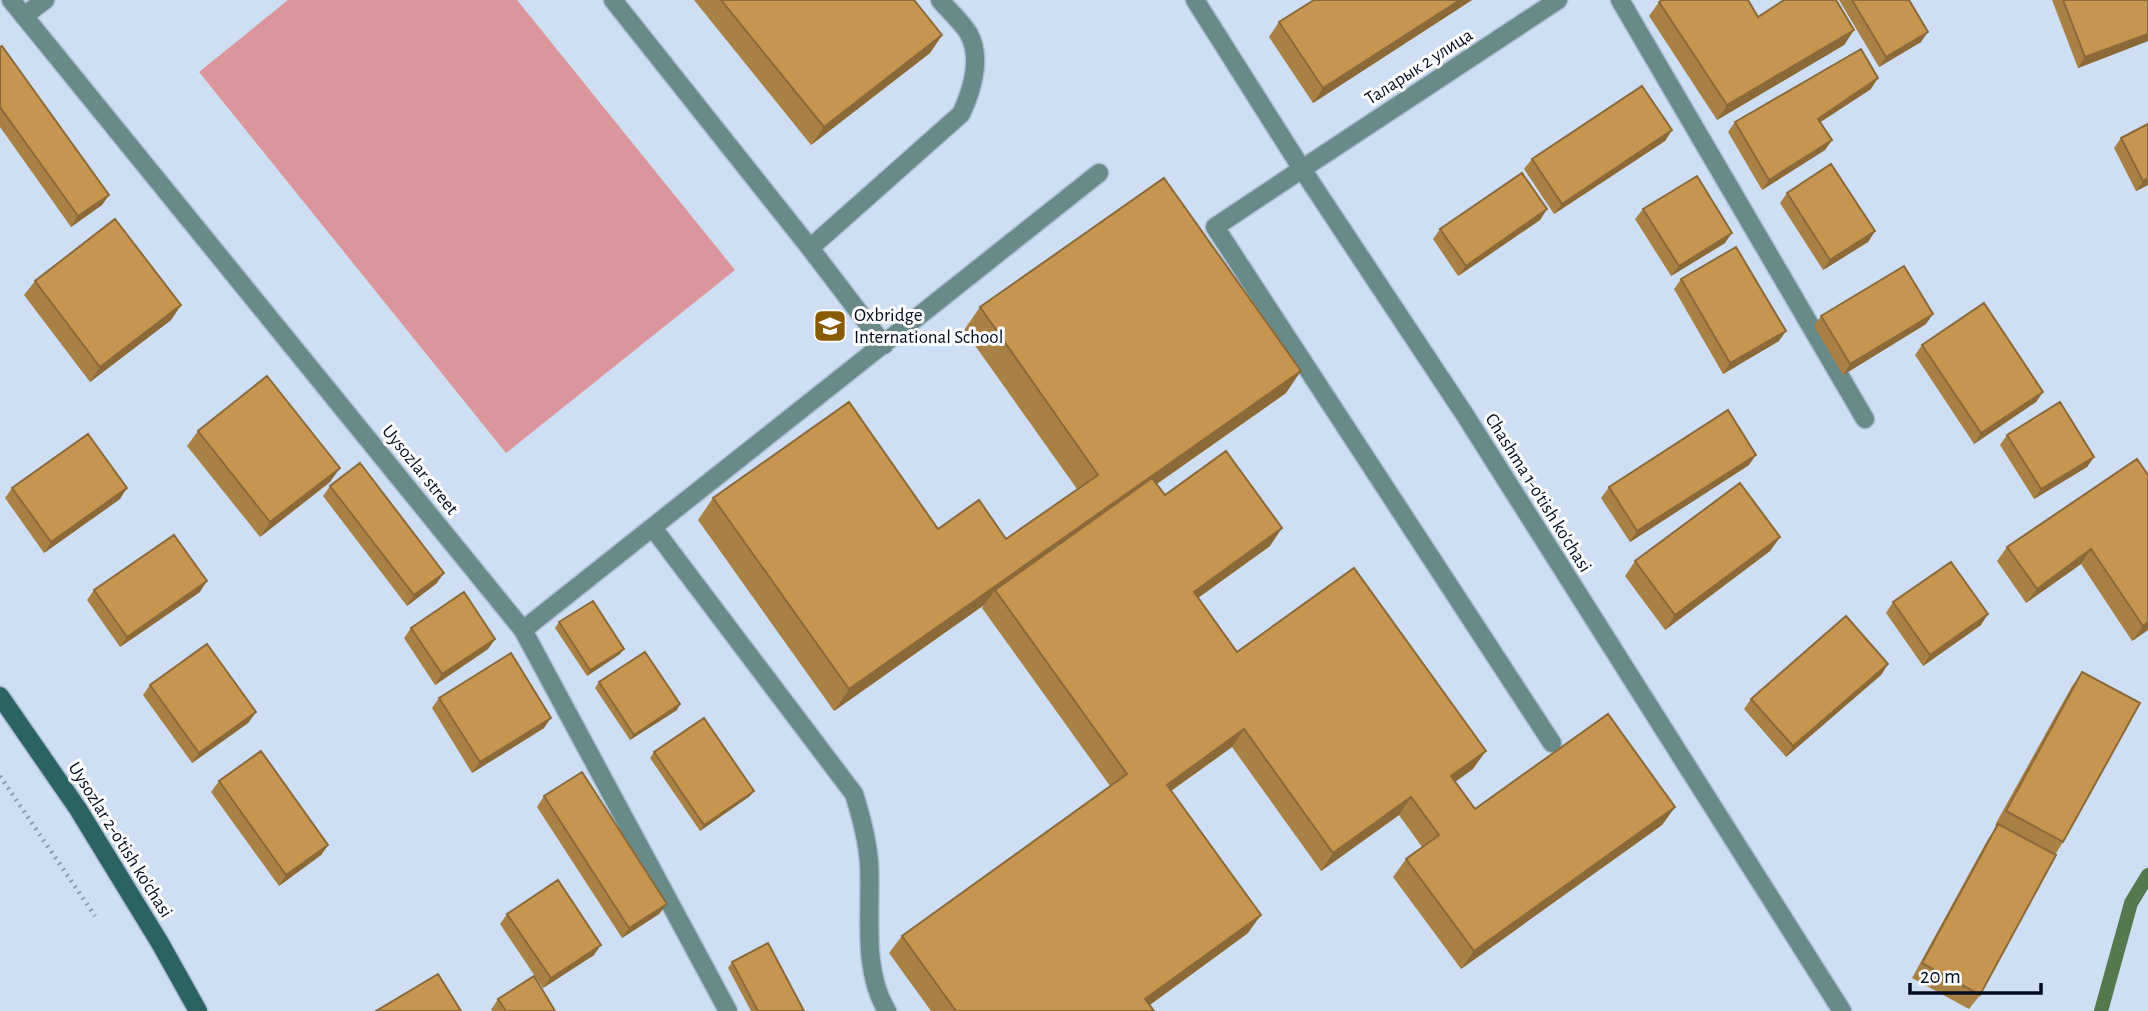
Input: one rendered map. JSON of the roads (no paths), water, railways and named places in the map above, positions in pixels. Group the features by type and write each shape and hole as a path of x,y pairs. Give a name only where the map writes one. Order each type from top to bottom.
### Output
{"street":[{"name":"Uysozlar street","path":"11,0 523,630 728,1011"},
{"path":"24,16 45,0"},
{"path":"613,0 884,345"},
{"path":"810,248 961,114 970,94 974,55 969,34 940,0"},
{"name":"Chashma 1-o'tish ko'chasi","path":"1195,0 1302,169 1465,415 1842,1011"},
{"name":"Таларык 2 улица","path":"1552,743 1214,227 1558,0"},
{"path":"1620,0 1865,419"},
{"path":"523,630 1099,173"},
{"path":"653,528 854,794 863,822 869,863 870,955 887,1011"},
{"name":"Uysozlar 2-o'tish ko'chasi","path":"0,695 78,809 198,1011"}],"waterway":[{"path":"2101,1011 2131,903 2148,875"}],"place":[{"name":"Oxbridge International School","path":"830,326"}]}
